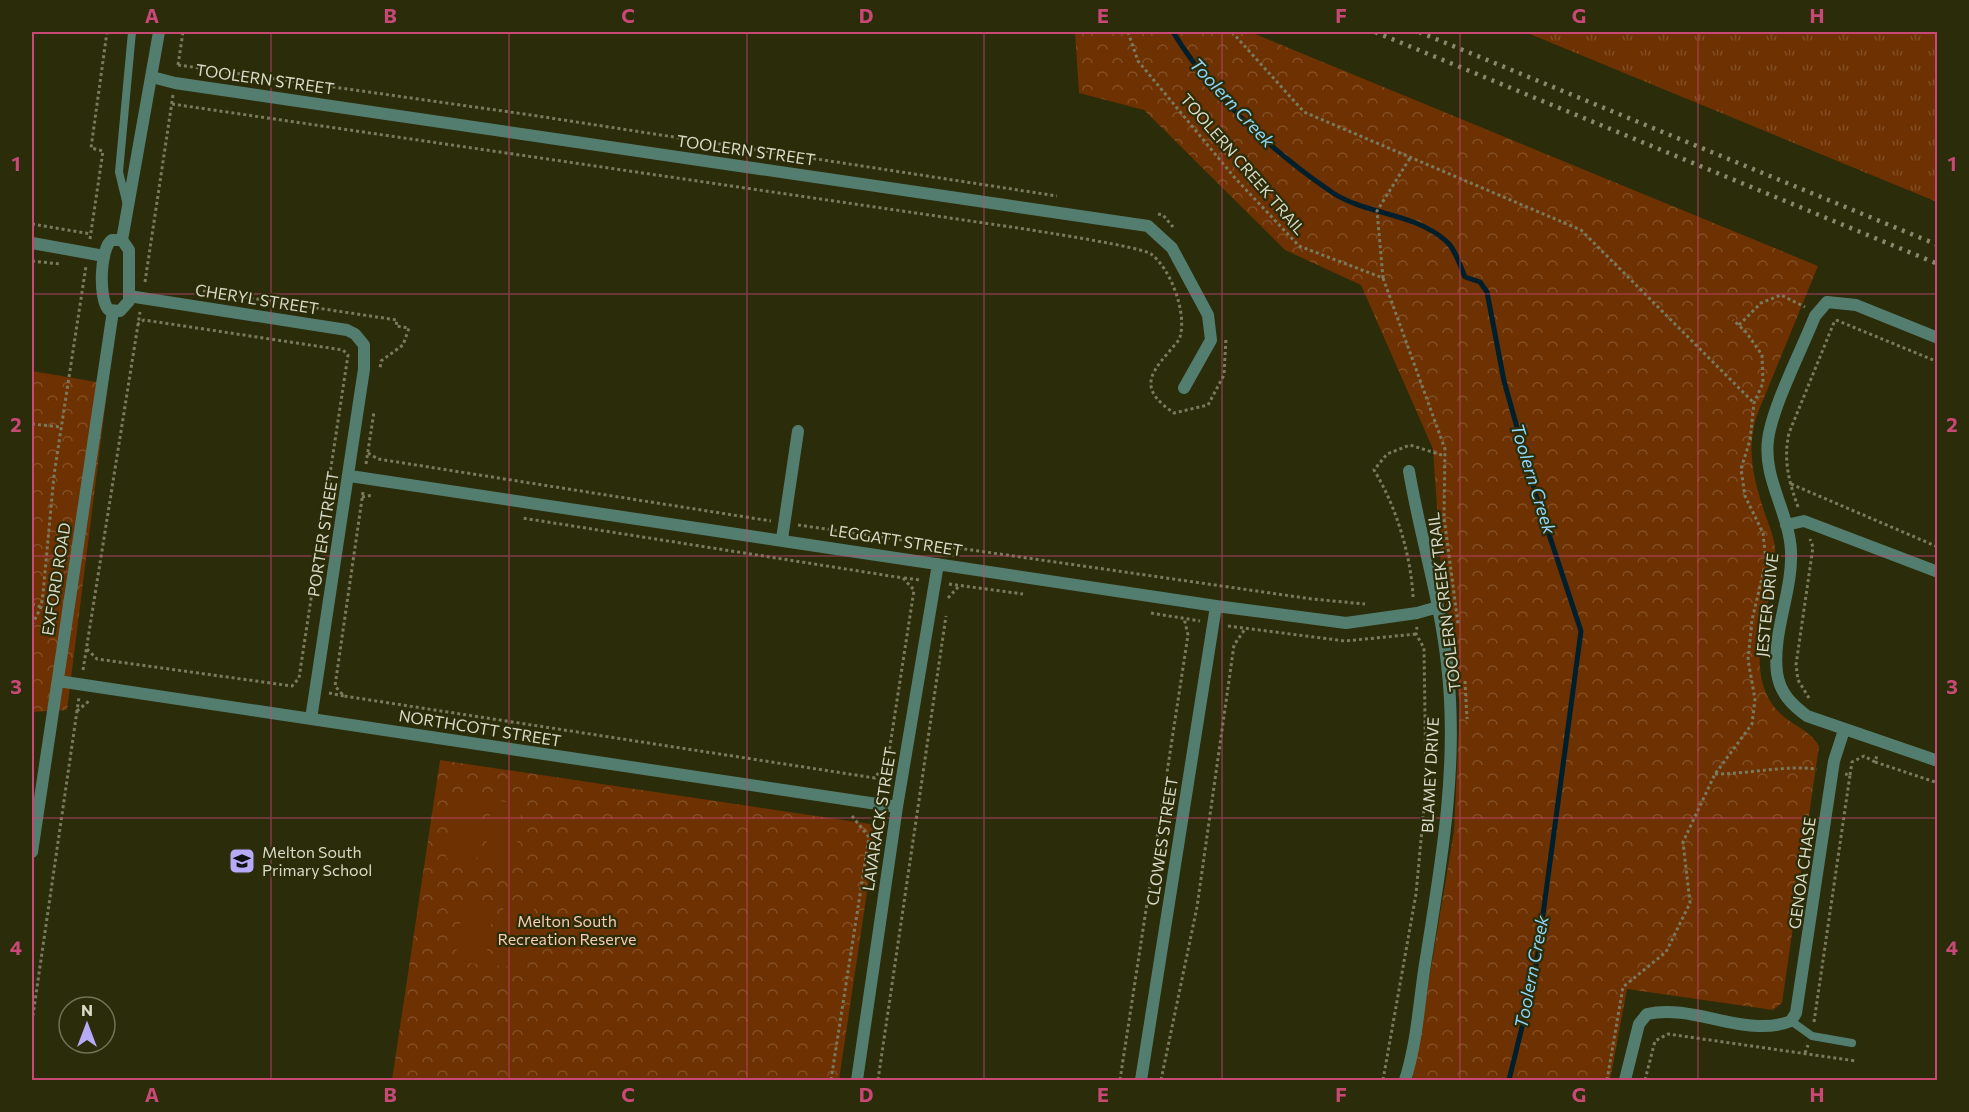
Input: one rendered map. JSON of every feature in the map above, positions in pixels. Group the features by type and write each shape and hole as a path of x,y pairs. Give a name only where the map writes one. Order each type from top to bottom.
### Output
{"street":[{"path":"113,311 123,309 129,296 129,250 122,240 159,32"},
{"name":"TOOLERN STREET","path":"152,77 175,83 1148,226 1172,248 1208,315 1211,340 1184,388"},
{"path":"32,243 104,256 108,243 122,240"},
{"name":"EXFORD ROAD","path":"32,852 113,311 103,303 104,256"},
{"name":"CHERYL STREET","path":"129,296 346,330 361,339 364,354"},
{"path":"1818,312 1827,302 1856,305 1938,338"},
{"name":"JESTER DRIVE","path":"1818,312 1768,438 1768,469 1786,525 1791,570 1776,652 1781,689 1791,704 1807,716 1938,761"},
{"name":"PORTER STREET","path":"311,719 350,476 364,354"},
{"path":"782,539 798,430"},
{"name":"BLAMEY DRIVE","path":"1405,1080 1438,878 1448,792 1451,735 1448,664 1409,471"},
{"name":"LEGGATT STREET","path":"350,476 364,476 1216,606 1346,623 1438,608"},
{"path":"1786,525 1804,521 1938,572"},
{"name":"LAVARACK STREET","path":"857,1080 897,807 938,564"},
{"name":"CLOWES STREET","path":"1141,1080 1216,606"},
{"name":"NORTHCOTT STREET","path":"58,681 897,807"},
{"name":"GENOA CHASE","path":"1791,1021 1800,999 1833,771 1844,730"},
{"path":"1625,1080 1639,1024 1647,1014 1669,1011 1767,1026 1791,1021"}],"lane":[{"path":"128,208 119,172 132,32"},
{"path":"1791,1021 1812,1036 1852,1043"}],"path":[{"path":"32,625 41,607 62,427 103,151 91,148 107,32"},
{"path":"32,1022 77,711 183,32"},
{"name":"TOOLERN CREEK TRAIL","path":"1128,32 1138,61 1235,178 1299,246 1383,278 1445,449 1444,517 1459,634"},
{"path":"1232,32 1304,112 1581,230 1754,403"},
{"path":"178,65 542,117 1063,197"},
{"path":"172,104 1015,227 1150,253 1167,274 1182,319 1180,339 1152,372 1150,390 1159,403 1174,413 1208,405 1224,375 1227,341 1225,331"},
{"path":"1383,278 1377,211 1410,157"},
{"path":"1152,213 1163,215 1176,230"},
{"path":"32,224 91,234"},
{"path":"145,282 156,284"},
{"path":"191,289 397,320 396,326 409,328 404,345 381,361 380,372"},
{"path":"1739,325 1761,303 1781,295 1938,362"},
{"path":"87,649 97,659 292,686 299,678 348,355 343,350 144,320 138,324"},
{"path":"1607,1080 1623,987 1666,952 1690,903 1683,842 1715,774 1752,724 1755,699 1748,660 1752,620 1766,561 1763,533 1745,496 1741,469 1749,440 1754,403 1763,383 1762,355 1733,320"},
{"path":"1815,702 1809,698 1798,680 1796,666 1813,547 1791,484 1785,450 1788,433 1835,320"},
{"path":"375,407 335,686 344,696 875,778 888,759 914,590 903,578 515,517"},
{"path":"32,424 62,427"},
{"path":"368,453 378,459 784,523 1300,598 1372,605"},
{"path":"1791,484 1938,547"},
{"path":"362,497 374,495"},
{"path":"878,1080 949,595 960,585"},
{"path":"1383,1080 1416,894 1426,786 1424,648 1416,634 1417,613 1413,597 1403,599"},
{"path":"32,604 41,607"},
{"path":"1120,1080 1188,635 1184,618"},
{"path":"1161,1080 1197,907 1234,645 1245,629"},
{"name":"TOOLERN CREEK TRAIL","path":"1465,680 1466,726"},
{"path":"77,711 87,701 98,702"},
{"path":"1875,762 1938,783"},
{"path":"1715,774 1742,774 1791,766 1833,771 1850,776 1812,1036 1805,1053"},
{"path":"831,1080 869,837 852,816 841,814"},
{"path":"1646,1080 1655,1041 1668,1034 1856,1061"}],"green space":[{"path":"1075,32 1250,32 1818,266 1757,415 1752,442 1755,480 1775,548 1772,584 1761,640 1761,676 1766,693 1778,712 1807,733 1819,746 1782,1003 1773,1010 1627,989 1610,1080 1412,1080 1454,831 1460,705 1441,566 1433,449 1361,285 1285,250 1144,110 1079,93"},
{"path":"1525,32 1937,32 1937,202"},
{"path":"32,371 108,384 67,710 32,712"},
{"name":"Melton South Recreation Reserve","path":"440,760 877,825 839,1080 392,1080"},
{"path":"455,796 485,800 476,862 446,858"},
{"path":"492,800 522,804 514,867 484,862"},
{"path":"464,898 494,902 485,965 455,961"},
{"path":"504,903 534,907 525,969 495,965"}],"waterway":[{"name":"Toolern Creek","path":"1173,32 1206,79 1244,121 1287,159 1346,200 1406,219 1434,232 1452,248 1465,277 1480,282 1487,292 1504,381 1536,495 1581,631 1535,974 1509,1080"}],"railway":[{"path":"1375,32 1938,264"},
{"path":"1419,32 1938,245"}],"place":[{"name":"Melton South Primary School","path":"242,861"}]}
